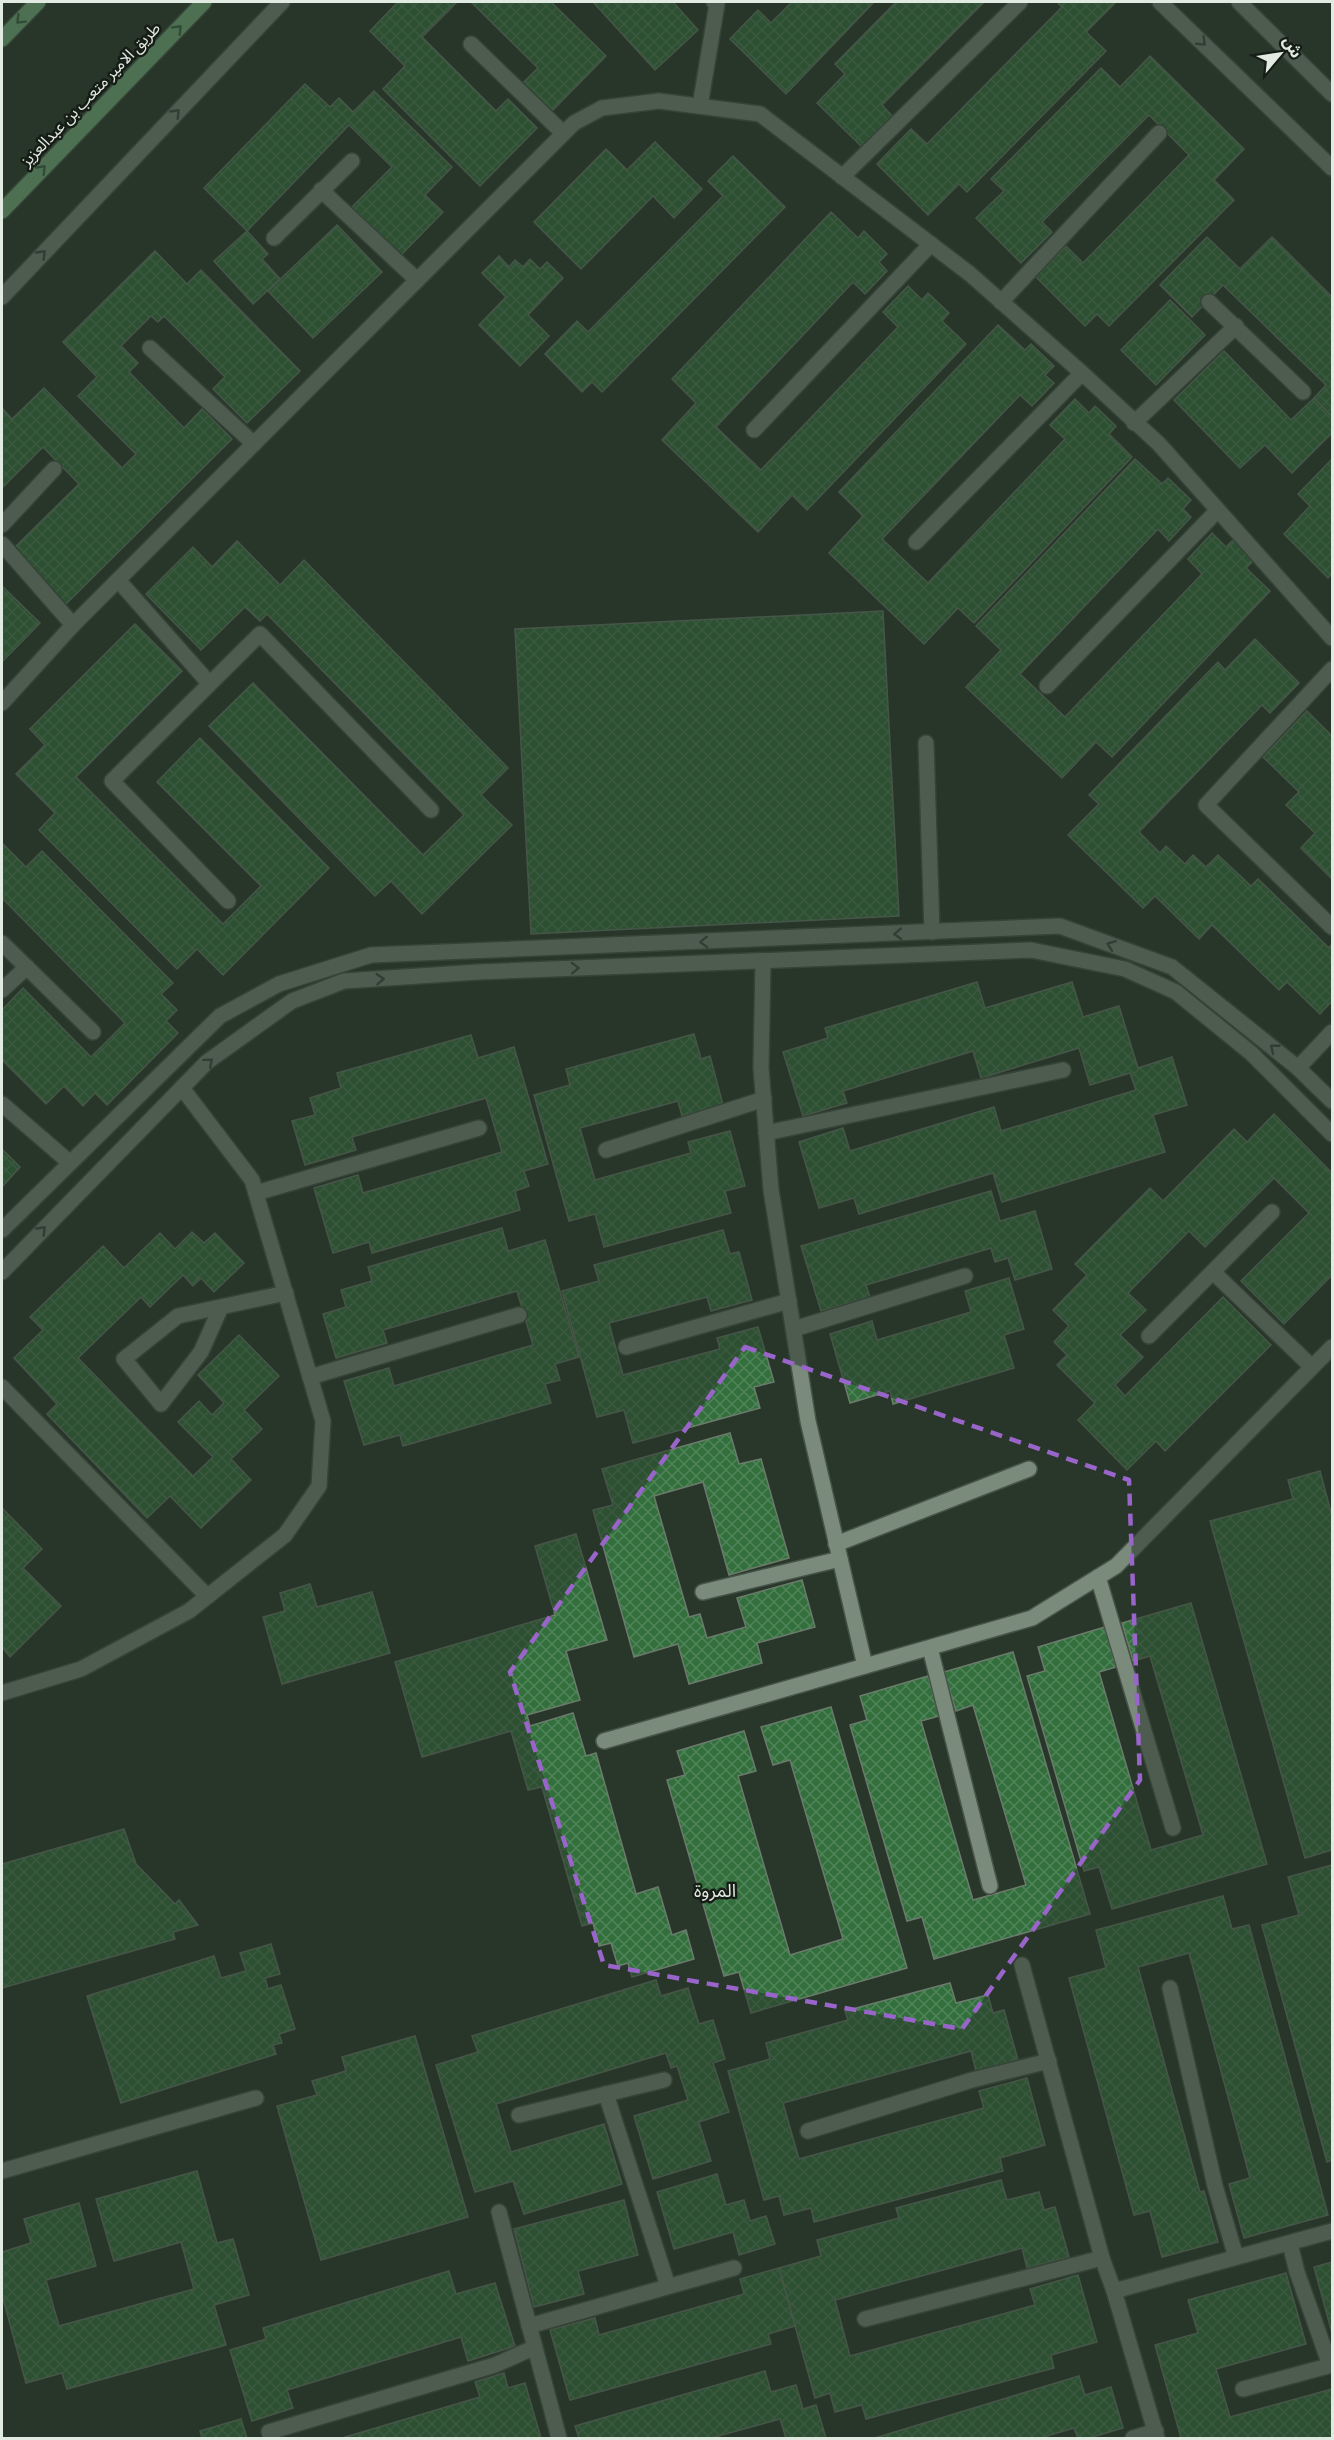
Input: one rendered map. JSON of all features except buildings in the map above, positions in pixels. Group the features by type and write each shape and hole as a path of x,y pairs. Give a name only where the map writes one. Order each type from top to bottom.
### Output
{"main road":[{"path":"2,39 38,2"},
{"name":"طريق الامير متعب بن عبدالعزيز","path":"2,211 204,2"}],"street":[{"path":"2,297 282,2"},
{"path":"700,106 720,2"},
{"path":"842,177 1020,2"},
{"path":"1160,2 1332,168"},
{"path":"1239,2 1332,94"},
{"path":"471,44 563,133"},
{"path":"2,703 118,580 563,133 574,123 602,108 659,101 760,114 931,244 1082,373 1159,444 1332,638"},
{"path":"1001,302 1159,133"},
{"path":"274,237 352,162"},
{"path":"321,190 417,280"},
{"path":"754,430 931,244"},
{"path":"1209,302 1303,392"},
{"path":"1134,423 1236,326"},
{"path":"150,348 254,444"},
{"path":"916,542 1082,373"},
{"path":"2,525 54,469"},
{"path":"1047,686 1217,511"},
{"path":"2,544 73,626"},
{"path":"118,580 209,683"},
{"path":"228,901 112,781 260,634 431,810"},
{"path":"1332,669 1206,805 1332,927"},
{"path":"926,743 932,932"},
{"path":"2,1230 220,1016 279,984 371,955 1060,926 1172,967 1298,1068 1332,1101"},
{"path":"2,943 93,1032"},
{"path":"2,1272 207,1062 292,1001 344,981 478,972 1031,950 1125,969 1176,992 1251,1053 1332,1134"},
{"path":"763,961 761,1068 771,1190 808,1421 865,1666"},
{"path":"2,990 27,968"},
{"path":"1298,1068 1332,1032"},
{"path":"766,1133 1063,1070"},
{"path":"2,1693 81,1670 189,1611 285,1535 319,1486 323,1421 252,1180 182,1088"},
{"path":"606,1150 764,1100"},
{"path":"2,1104 69,1162"},
{"path":"256,1193 479,1128"},
{"path":"1149,1336 1272,1212"},
{"path":"1213,1272 1312,1367"},
{"path":"794,1329 965,1276"},
{"path":"221,1307 201,1352 160,1404 124,1359 178,1316 286,1293"},
{"path":"626,1347 789,1301"},
{"path":"310,1377 519,1315"},
{"path":"604,1741 1032,1618 1116,1566 1332,1347"},
{"path":"2,1387 207,1596"},
{"path":"703,1592 838,1552 1029,1469"},
{"path":"1098,1577 1173,1828"},
{"path":"930,1648 990,1886"},
{"path":"1022,1965 1102,2259 1114,2291 1156,2435 1132,2439"},
{"path":"1170,1988 1215,2186 1236,2257"},
{"path":"808,2131 972,2080 1049,2061"},
{"path":"519,2115 664,2080"},
{"path":"606,2094 668,2286"},
{"path":"2,2171 256,2098"},
{"path":"499,2212 533,2348 559,2439"},
{"path":"1114,2291 1332,2231"},
{"path":"1243,2389 1331,2365 1297,2272 1290,2244"},
{"path":"865,2319 1102,2259"},
{"path":"529,2326 734,2268"},
{"path":"268,2432 495,2365 533,2348"}],"highlighted area":[{"path":"745,1347 1129,1480 1140,1780 962,2029 604,1965 510,1672"}],"district":[{"name":"المروة","path":"715,1891"}]}
